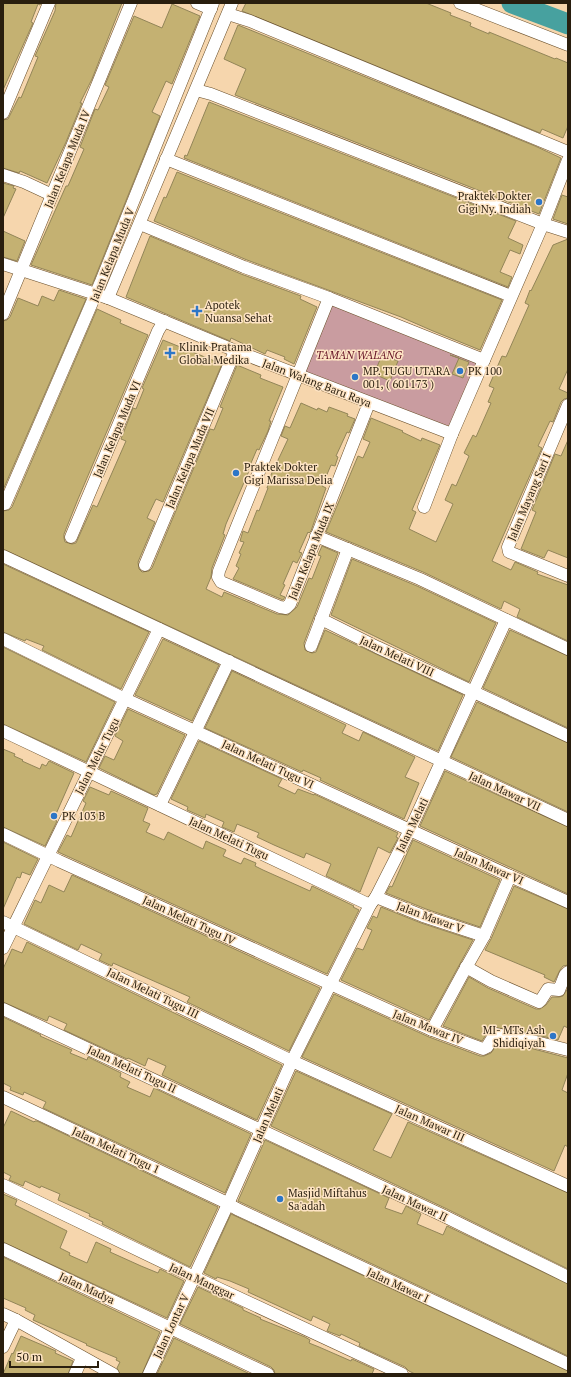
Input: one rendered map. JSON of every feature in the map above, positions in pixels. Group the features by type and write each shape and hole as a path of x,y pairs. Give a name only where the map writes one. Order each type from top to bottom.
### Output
{"street":[{"path":"3,113 49,3"},
{"name":"Jalan Kelapa Muda IV","path":"3,314 131,3"},
{"path":"197,3 212,6"},
{"path":"460,3 568,45"},
{"name":"Jalan Kelapa Muda V","path":"5,504 96,294 212,6"},
{"path":"108,298 230,8 264,27 568,152"},
{"path":"196,90 210,94 543,224 568,232"},
{"path":"166,159 511,296"},
{"path":"424,506 452,434 543,224 568,160"},
{"path":"3,175 24,182 52,195"},
{"path":"140,224 244,267 329,298 484,360"},
{"name":"Jalan Walang Baru Raya","path":"3,264 108,298 236,351 452,434"},
{"path":"297,375 329,298"},
{"name":"Jalan Kelapa Muda VI","path":"71,537 164,321"},
{"name":"Jalan Kelapa Muda VII","path":"145,565 236,351"},
{"name":"Jalan Kelapa Muda IX","path":"297,375 219,571 218,577 221,582 286,608 290,604 369,403"},
{"name":"Jalan Mayang Sari I","path":"568,405 508,547 509,552 568,576"},
{"path":"316,536 420,579 568,649"},
{"path":"311,646 348,549"},
{"name":"Jalan Mawar VII","path":"3,556 568,820"},
{"name":"Jalan Melati VIII","path":"321,619 377,647 568,736"},
{"name":"Jalan Melati","path":"194,1277 292,1061 410,830 506,620"},
{"name":"Jalan Melur Tugu","path":"3,948 8,924 48,855 159,629"},
{"name":"Jalan Melati Tugu VI","path":"3,639 125,699 410,830"},
{"path":"160,805 229,661"},
{"path":"3,731 88,772"},
{"name":"Jalan Melati Tugu","path":"88,772 373,901"},
{"name":"Jalan Mawar VI","path":"410,830 568,902"},
{"name":"Jalan Melati Tugu IV","path":"3,834 330,984"},
{"path":"432,1030 484,936 510,876"},
{"name":"Jalan Mawar V","path":"373,901 484,936"},
{"name":"Jalan Melati Tugu III","path":"8,924 292,1061"},
{"path":"466,967 491,981 539,1002 548,989 559,990 565,975 568,972"},
{"name":"Jalan Mawar IV","path":"330,984 432,1030 483,1049 487,1047 495,1034 528,1040 568,1050"},
{"name":"Jalan Melati Tugu II","path":"3,1009 261,1130"},
{"name":"Jalan Mawar III","path":"292,1061 568,1186"},
{"name":"Jalan Melati Tugu 1","path":"3,1098 228,1204"},
{"name":"Jalan Mawar II","path":"261,1130 444,1216 568,1277"},
{"name":"Jalan Manggar","path":"3,1185 194,1277 402,1374"},
{"name":"Jalan Mawar I","path":"228,1204 568,1364"},
{"name":"Jalan Madya","path":"3,1249 268,1374"},
{"name":"Jalan Lontar V","path":"149,1374 194,1277"},
{"path":"3,1314 113,1374"},
{"path":"3,1347 16,1320"},
{"path":"75,1374 82,1358"}],"green space":[{"name":"TAMAN WALANG","path":"329,302 482,360 454,426 434,424 300,374"}],"building":[{"path":"3,3 41,3 40,5 38,4 31,22 33,23 3,90"},
{"path":"56,3 122,3 92,79 80,103 82,103 66,142 47,183 20,171 19,173 3,168 3,120 8,119 19,97 21,98 38,57 35,56 55,11"},
{"path":"246,3 426,3 451,13 450,15 471,23 470,26 568,63 568,126 563,138 542,129 540,133 242,11"},
{"path":"172,4 200,16 172,84 166,81 152,112 160,116 92,285 31,265 84,149 80,147 95,109 98,110 109,87 105,85 134,16 162,28"},
{"path":"238,25 561,158 539,214 235,95 246,69 224,59"},
{"path":"209,102 516,221 508,238 523,245 520,254 510,250 500,272 512,277 508,287 184,158 185,155 187,156"},
{"path":"177,172 502,300 480,350 401,317 247,260 154,221"},
{"path":"3,183 14,186 13,188 16,189 3,218"},
{"path":"562,195 568,197 568,224 553,219"},
{"path":"3,231 25,241 17,261 3,257"},
{"path":"150,236 241,274 301,296 300,299 317,307 294,364 284,359 285,357 267,350 265,354 231,338 230,341 126,297"},
{"path":"568,239 568,369 559,389 568,393 568,398 561,402 553,422 550,421 538,446 542,448 492,561 511,570 515,562 538,572 537,574 568,585 568,641 517,617 520,609 504,601 501,609 423,572 326,532 358,456 363,458 370,442 363,439 371,418 403,431 402,432 421,441 422,438 440,445 412,510 416,512 409,529 436,542 453,504 445,500 452,484 456,486 469,456 464,453 473,435 476,437 491,403 488,402 494,388 489,386 502,356 506,357 529,305 525,303 530,290 531,291 553,245"},
{"path":"59,290 86,299 3,490 3,321 10,317 18,298 38,306 42,296 54,301"},
{"path":"97,309 121,320 120,323 148,335 78,499 64,534 65,542 72,544 76,543 93,505 97,507 126,441 121,439 133,408 136,409 144,389 142,388 163,340 222,364 163,502 156,499 147,518 155,522 138,562 139,569 142,572 149,571 152,568 210,429 214,430 223,408 220,407 237,365 261,375 260,378 283,387 269,421 271,421 268,431 259,450 257,449 226,524 223,534 225,535 212,568 211,577 206,589 222,597 224,592 277,614 288,615 297,607 309,578 312,579 321,556 318,555 322,546 338,553 304,643 305,650 312,653 316,652 325,630 463,695 438,751 3,549 3,511 9,510 12,507"},
{"path":"382,355 398,361 390,381 374,374"},
{"name":"PK 100","path":"459,358 469,362 463,378 452,374"},
{"path":"301,403 317,410 318,408 327,412 329,407 348,414 347,416 355,419 336,456 338,457 335,466 331,465 322,486 326,488 311,531 309,533 308,532 299,552 302,553 297,563 293,561 283,584 285,585 280,595 285,597 283,600 233,579 239,568 236,566 241,554 239,553 244,542 240,541 243,531 248,533 257,510 259,511 268,488 270,477 288,439 281,436 285,426 290,428"},
{"path":"568,440 568,558 548,550 544,558 521,549 536,512 532,510 555,454 561,456"},
{"path":"352,559 417,586 496,623 469,682 331,615"},
{"path":"3,564 149,632 121,689 42,650 44,646 26,639 25,641 3,632"},
{"path":"510,630 568,656 568,728 483,688"},
{"path":"163,639 219,665 192,721 135,695"},
{"path":"3,647 115,702 86,762 3,724"},
{"path":"232,671 346,725 342,733 359,741 363,732 415,757 405,777 419,783 404,819 320,780 321,778 303,770 302,772 205,728"},
{"path":"477,702 568,743 568,812 451,757"},
{"path":"128,709 185,735 157,794 154,795 99,768 105,756 114,760 123,741 115,736"},
{"path":"199,741 282,779 278,786 295,794 298,789 314,794 398,833 396,837 398,838 390,853 378,847 360,892 326,876 331,864 306,853 304,858 257,837 259,833 237,824 234,832 222,827 224,822 206,814 205,818 187,810 188,807 171,799"},
{"path":"3,749 15,754 14,756 23,760 22,761 40,769 42,764 46,766 49,761 74,773 56,814 58,815 55,820 57,821 45,846 3,827"},
{"path":"445,771 568,827 568,894 420,826"},
{"path":"90,787 109,795 111,791 148,808 143,821 150,824 146,832 164,840 168,832 203,849 206,841 226,850 223,856 241,864 244,858 256,863 255,866 263,870 310,891 312,886 354,906 353,907 359,910 327,974 58,852 67,835 71,837 86,803 83,801"},
{"path":"413,840 500,880 480,927 426,909 386,893 390,886 392,887"},
{"path":"3,842 38,859 30,875 22,872 20,878 17,877 3,909"},
{"path":"72,875 320,988 289,1051 187,1002 190,997 113,963 112,966 99,960 102,954 81,944 78,950 24,924 35,900 41,903 49,885 64,892"},
{"path":"514,886 568,909 568,965 563,966 554,982 544,977 545,975 485,950"},
{"path":"381,907 421,923 473,940 429,1020 341,980 357,948 363,950 372,930 367,928 373,916 377,918"},
{"path":"27,942 282,1065 257,1120 162,1075 166,1066 148,1058 145,1066 128,1058 127,1059 64,1030 67,1024 49,1016 47,1021 3,1002 3,969 12,949 22,953"},
{"path":"469,977 488,988 536,1009 540,1009 546,1005 552,997 563,996 568,988 568,1028 564,1026 558,1040 529,1033 492,1027 482,1041 443,1026"},
{"path":"334,994 429,1037 480,1056 491,1053 499,1042 526,1047 568,1058 568,1073 562,1090 568,1093 568,1147 565,1145 554,1171 302,1057"},
{"path":"3,1017 72,1050 70,1053 87,1060 88,1057 121,1073 120,1077 130,1082 127,1087 150,1097 154,1088 251,1134 225,1193 43,1108 46,1102 24,1092 23,1095 10,1090 11,1087 3,1083"},
{"path":"296,1071 392,1114 373,1150 391,1158 408,1122 568,1193 568,1269 447,1209 271,1126"},
{"path":"11,1111 34,1122 37,1121 218,1207 190,1267 102,1224 103,1222 89,1216 90,1214 58,1200 60,1194 41,1186 40,1188 25,1181 23,1186 9,1180 11,1176 3,1172 3,1128"},
{"path":"265,1140 389,1198 385,1208 402,1214 406,1206 421,1214 417,1224 443,1235 447,1226 568,1284 568,1356 238,1201"},
{"path":"3,1194 17,1200 15,1205 67,1231 60,1248 70,1253 69,1255 87,1263 96,1242 111,1249 110,1252 141,1266 158,1273 160,1269 184,1281 167,1318 3,1242"},
{"path":"231,1214 568,1371 568,1374 415,1374 405,1367 359,1346 360,1343 341,1334 340,1336 327,1331 330,1324 313,1316 311,1321 248,1292 249,1289 217,1277 216,1279 204,1273"},
{"path":"3,1257 160,1332 142,1374 120,1374 117,1368 120,1362 116,1360 117,1358 33,1320 35,1315 25,1310 26,1308 3,1298"},
{"path":"198,1287 243,1308 243,1310 261,1318 260,1319 305,1337 310,1340 309,1343 374,1369 372,1374 275,1374 271,1367 180,1324"},
{"path":"21,1336 56,1351 55,1353 73,1361 68,1374 3,1374"},
{"path":"174,1338 250,1374 157,1374"}],"waterway":[{"path":"512,3 568,24"}],"place":[{"name":"Praktek Dokter Gigi Ny. Indiah","path":"539,202"},
{"name":"Apotek Nuansa Sehat","path":"197,311"},
{"name":"Klinik Pratama Global Medika","path":"170,353"},
{"name":"PK 100","path":"460,371"},
{"name":"MP. TUGU UTARA 001, ( 601173 )","path":"355,377"},
{"name":"Praktek Dokter Gigi Marissa Delia","path":"236,473"},
{"name":"PK 103 B","path":"54,816"},
{"name":"MI- MTs Ash Shidiqiyah","path":"553,1036"},
{"name":"Masjid Miftahus Sa'adah","path":"280,1199"}]}
